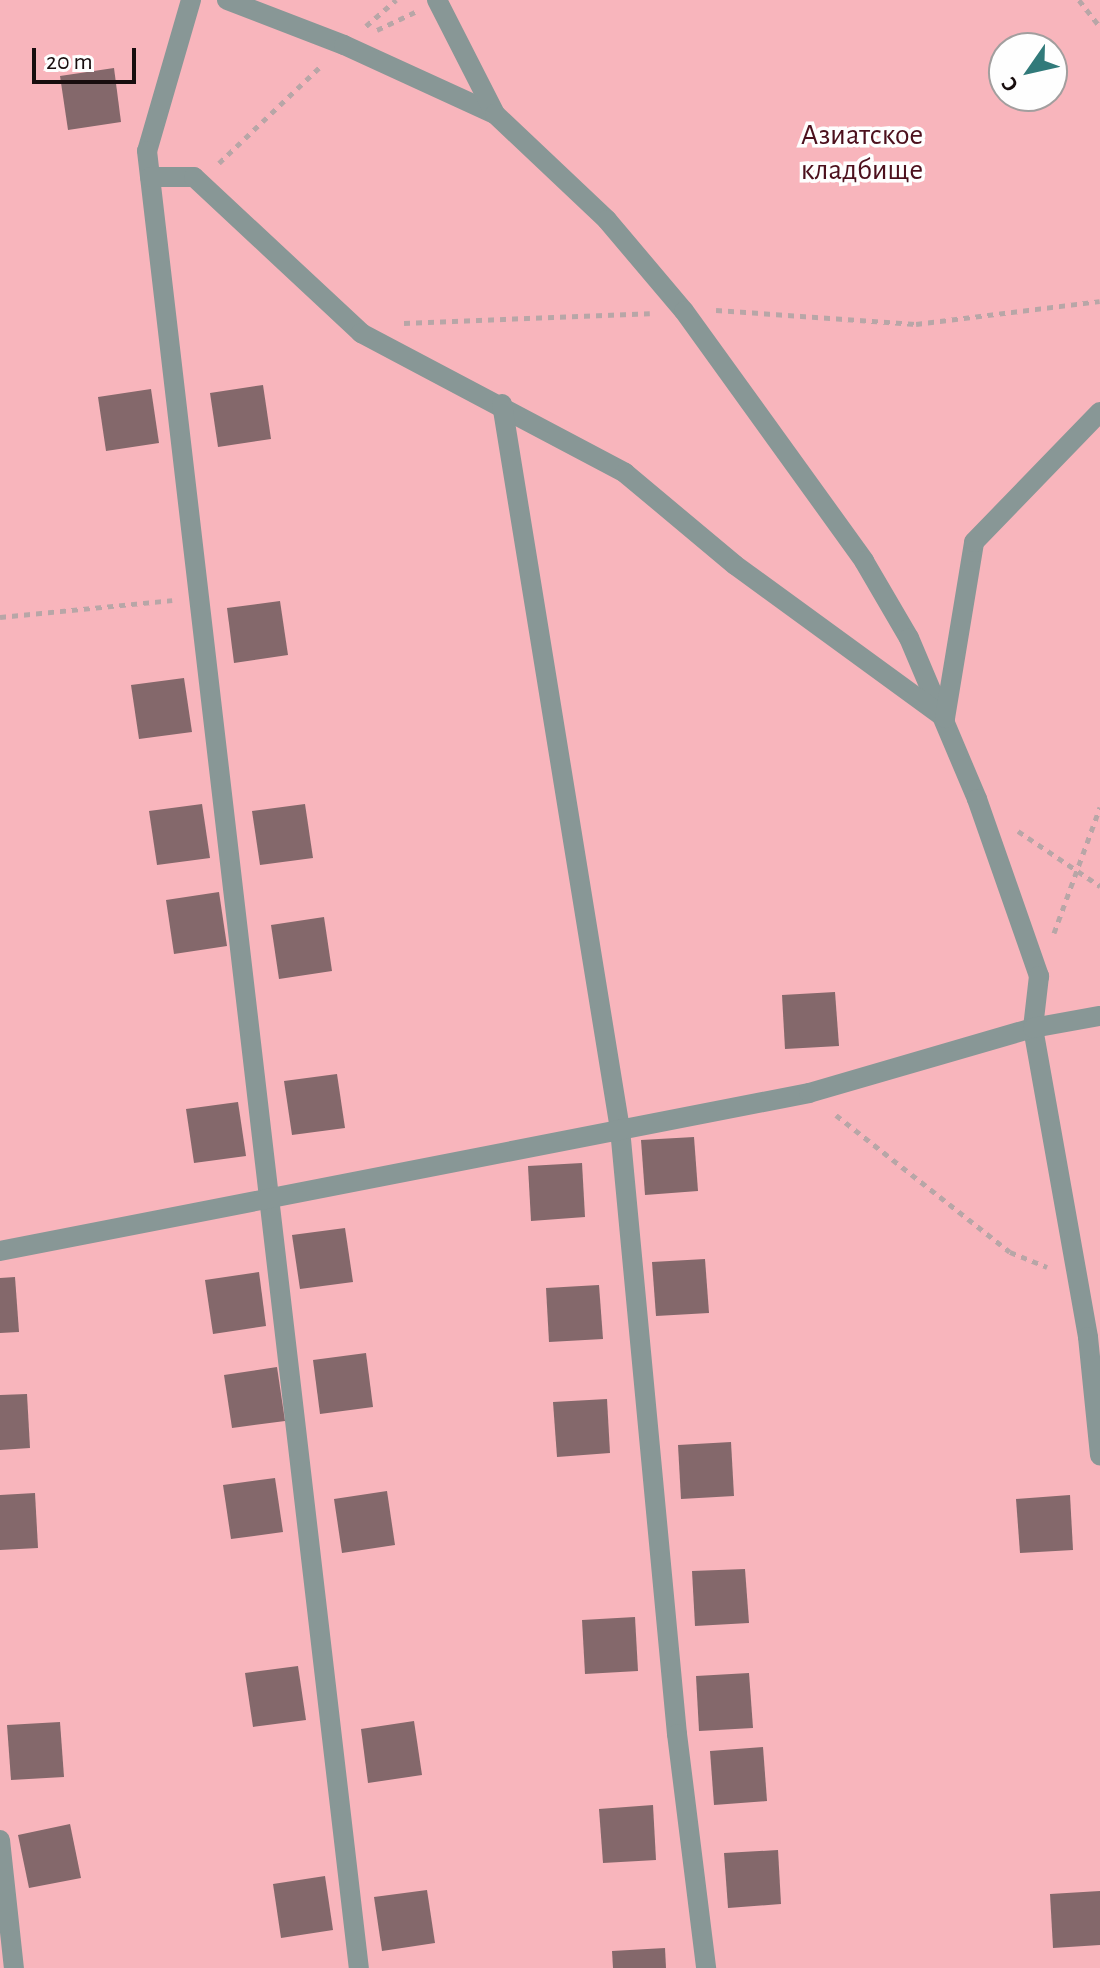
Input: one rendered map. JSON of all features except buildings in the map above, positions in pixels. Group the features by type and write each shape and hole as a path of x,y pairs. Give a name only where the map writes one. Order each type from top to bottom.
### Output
{"street":[{"path":"191,0 147,151 272,1196 359,1968"},
{"path":"227,0 344,45 495,114 607,220 684,311 864,561 909,638 945,718 1039,976 1033,1028 1078,1280 1100,1455"},
{"path":"438,1 495,114"},
{"path":"150,177 194,177 361,333 502,404 625,473 735,565 945,718"},
{"path":"502,404 620,1129 677,1734 706,1968"},
{"path":"945,718 974,542 1100,412"},
{"path":"0,1251 809,1093 1033,1028 1100,1016"},
{"path":"0,1840 14,1968"}],"path":[{"path":"198,182 396,0"},
{"path":"1079,0 1100,27"},
{"path":"344,45 438,1"},
{"path":"0,617 201,597"},
{"path":"1039,976 1100,807"},
{"path":"1012,827 1100,886"},
{"path":"809,1093 1010,1252 1078,1280"}],"green space":[{"name":"Азиатское кладбище","path":"0,0 1100,0 1100,1968 0,1968"}]}
